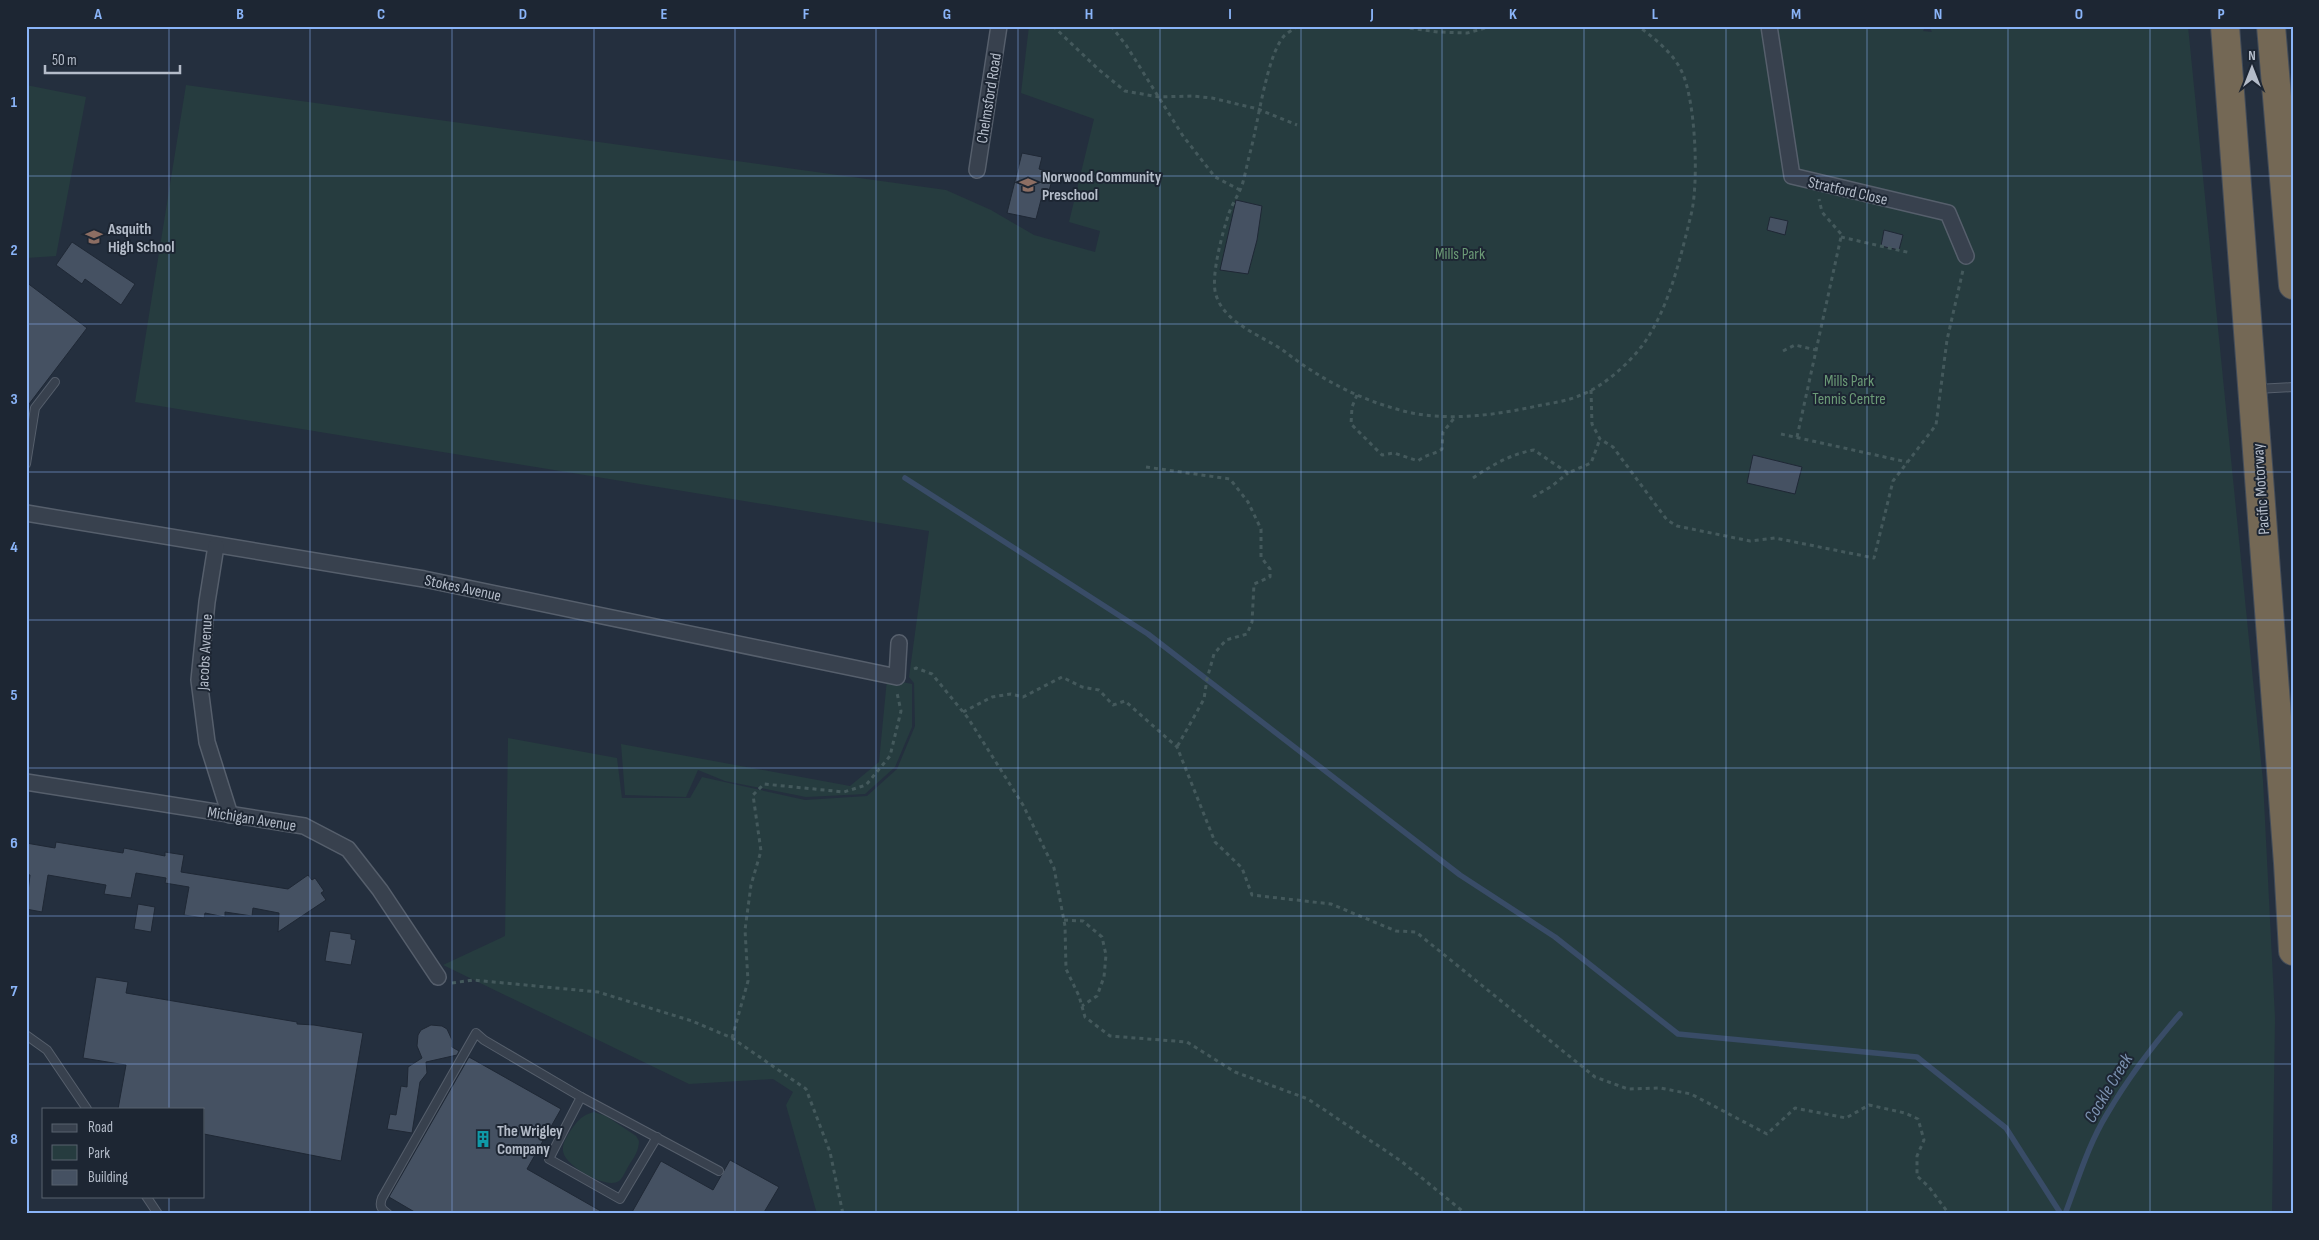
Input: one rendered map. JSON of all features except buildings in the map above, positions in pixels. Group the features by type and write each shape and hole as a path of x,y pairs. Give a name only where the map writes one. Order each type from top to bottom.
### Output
{"highway":[{"name":"Pacific Motorway","path":"2224,26 2288,863 2293,951"},
{"path":"2271,26 2293,285"}],"street":[{"name":"Chelmsford Road","path":"977,170 999,26"},
{"name":"Stratford Close","path":"1769,26 1792,176 1948,214 1966,256"},
{"name":"Stokes Avenue","path":"26,513 424,579 897,685"},
{"name":"Jacobs Avenue","path":"216,546 207,602 199,680 207,742 230,815"},
{"path":"897,685 899,643"},
{"name":"Michigan Avenue","path":"26,782 304,826 348,849 380,890 442,983"}],"lane":[{"path":"26,464 35,408 55,382"},
{"path":"2252,389 2293,387"},
{"path":"388,1214 382,1210 380,1204 382,1198 476,1033 484,1040 581,1097 719,1171"},
{"path":"26,1035 47,1050 86,1108"},
{"path":"581,1097 549,1159 620,1199 656,1137"},
{"path":"147,1198 158,1214"}],"path":[{"path":"1053,26 1098,69 1125,91 1159,97 1192,96 1258,109 1297,124"},
{"path":"1111,26 1183,136 1215,177 1240,190"},
{"path":"1298,26 1284,37 1275,56 1258,109 1255,132 1240,190 1230,213 1215,272 1214,285 1216,297 1223,310 1234,321 1272,342 1308,370 1357,395 1392,408 1413,413 1456,416 1486,416 1510,412 1581,395 1591,390 1625,365 1642,345 1657,320 1678,266 1693,209 1696,185 1694,143 1690,100 1681,70 1659,42 1638,26"},
{"path":"1394,26 1438,32 1467,33 1493,26"},
{"path":"1797,437 1841,237 1841,234 1822,212 1815,182"},
{"path":"1841,237 1911,253"},
{"path":"1591,390 1592,424 1600,439 1613,447 1667,520 1677,526 1750,541 1775,538 1874,558 1893,481 1936,424 1947,340 1966,256"},
{"path":"1794,345 1796,340"},
{"path":"1782,350 1794,345 1816,350"},
{"path":"1357,395 1352,407 1351,424 1382,455 1394,453 1418,461 1424,455 1435,454 1442,449 1443,432 1456,416"},
{"path":"1780,434 1907,462"},
{"path":"1533,497 1552,486 1568,473 1591,463 1600,439"},
{"path":"1473,478 1495,463 1522,452 1534,450 1568,473"},
{"path":"1146,467 1230,479 1248,502 1262,529 1261,557 1270,569 1270,577 1254,584 1252,622 1247,634 1226,640 1214,654 1204,699 1177,747"},
{"path":"732,1038 748,981 745,930 751,885 761,851 753,795 764,784 844,792 866,786 890,756 901,710 897,685 916,668 932,674 963,712 1023,805 1054,868 1064,920 1066,969 1085,1017 1110,1036 1187,1042 1235,1072 1308,1099 1401,1161 1466,1214"},
{"path":"963,712 992,697 1011,694 1023,696 1062,677 1082,687 1099,690 1113,705 1125,701 1177,747 1214,842 1242,868 1252,895 1331,904 1396,931 1416,932 1595,1078 1628,1088 1660,1088 1691,1094 1767,1134 1794,1108 1846,1118 1869,1105 1905,1113 1918,1119 1924,1140 1917,1156 1917,1176 1929,1187 1949,1214"},
{"path":"1064,920 1083,921 1102,937 1106,955 1104,978 1096,996 1082,1006"},
{"path":"442,983 473,980 598,992 692,1021 732,1038 806,1089 830,1152 843,1214"}],"green space":[{"path":"1029,26 1926,26 1923,31 1932,32 1929,26 2188,26 2263,781 2275,1018 2272,1214 817,1214 786,1105 793,1092 773,1079 689,1084 443,965 505,936 508,738 617,758 622,798 690,798 702,777 805,800 867,796 897,769 915,726 914,683 909,677 929,531 135,402 186,85 946,190 991,210 1034,235 1095,252 1100,231 1069,222 1094,119 1021,93"},
{"path":"26,85 86,97 56,256 26,258"},
{"path":"887,679 912,684 912,727 895,767 865,794 806,797 725,781 698,770 686,797 625,795 621,744 850,786 879,762"},
{"path":"594,1112 606,1116 636,1136 639,1141 636,1154 623,1176 619,1181 613,1183 586,1175 570,1163 563,1151 565,1140 576,1123 583,1116"}],"waterway":[{"path":"905,478 1148,634 1460,875 1555,937 1678,1034 1917,1057 2006,1128 2061,1214"},
{"name":"Cockle Creek","path":"2065,1214 2100,1126 2141,1062 2180,1014"}],"place":[{"name":"Norwood Community Preschool","path":"1028,185"},
{"name":"Asquith High School","path":"94,237"},
{"name":"The Wrigley Company","path":"483,1139"}],"park label":[{"name":"Mills Park","path":"1460,253"},
{"name":"Mills Park Tennis Centre","path":"1849,389"}]}
